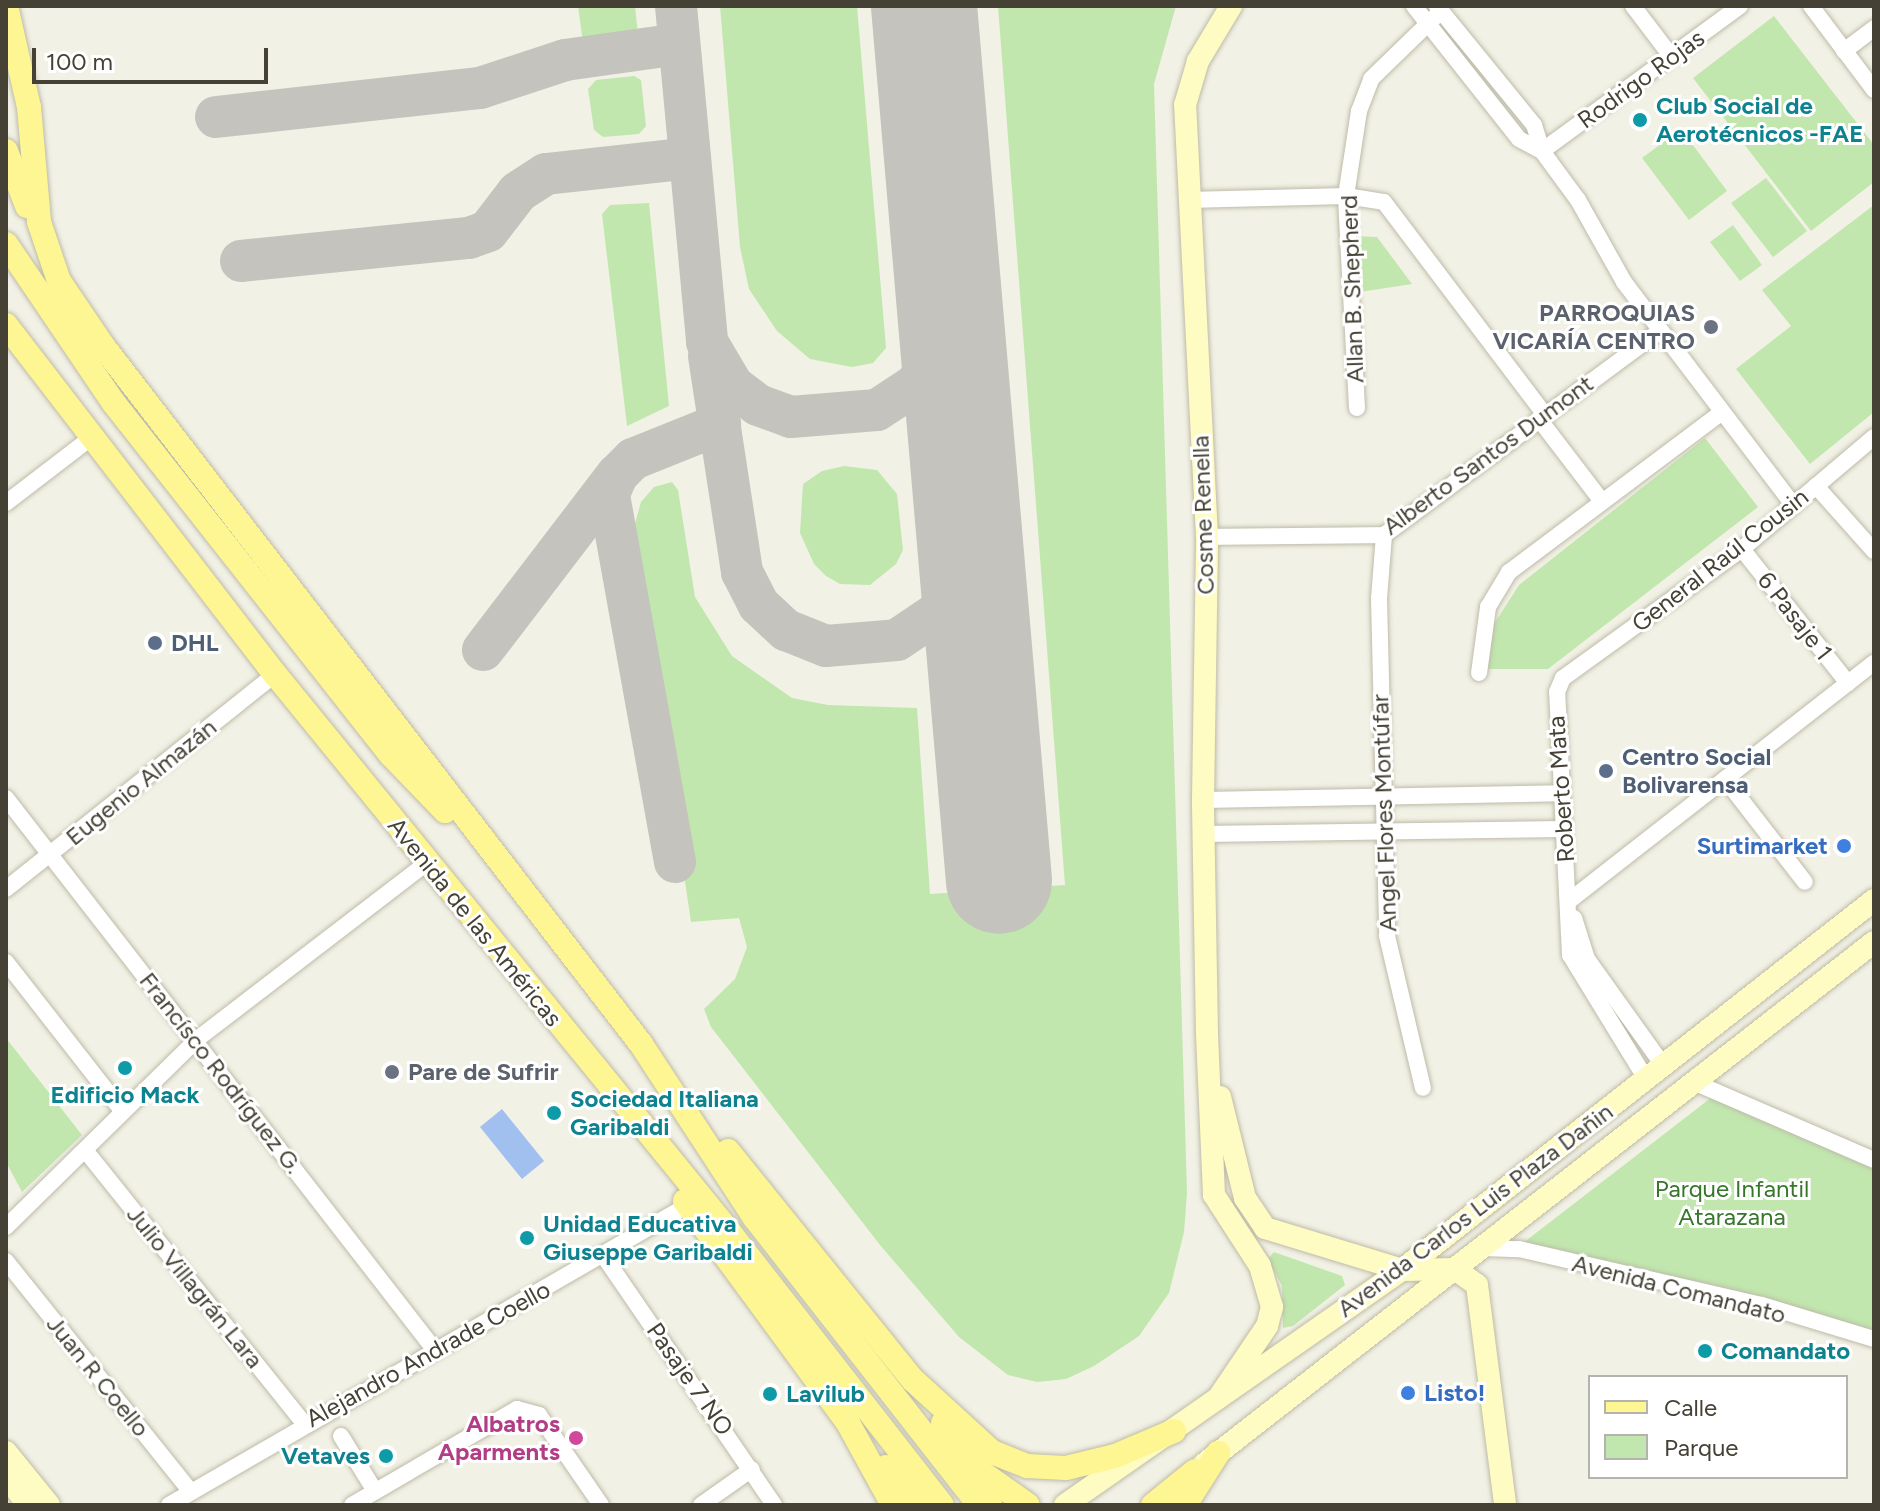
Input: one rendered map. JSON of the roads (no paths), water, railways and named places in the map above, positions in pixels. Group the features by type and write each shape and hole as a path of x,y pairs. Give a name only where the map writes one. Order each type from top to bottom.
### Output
{"main road":[{"name":"Avenida de las Américas","path":"6,6 29,107 39,222 59,281 206,478 660,1070 755,1218 979,1505"},
{"path":"6,95 16,80 18,61"},
{"path":"6,151 41,247 59,281"},
{"name":"Avenida de las Américas","path":"6,244 113,402 391,755 522,891"},
{"name":"Avenida de las Américas","path":"8,327 275,674 942,1505"},
{"path":"206,478 234,556"},
{"path":"660,1070 913,1380 988,1482 990,1505"},
{"path":"620,1102 688,1205 848,1423 914,1505"},
{"path":"913,1380 992,1452 1027,1466 1087,1464 1174,1431"},
{"path":"848,1423 891,1503"},
{"path":"1185,1505 1218,1453"},
{"path":"1153,1505 1195,1471"},
{"path":"981,1472 1028,1505"}],"street":[{"name":"Cosme Renella","path":"1219,1397 1267,1326 1272,1307 1260,1266 1214,1195 1207,1034 1203,800 1207,537 1187,200 1189,85 1231,6"},
{"path":"1414,6 1435,13 1519,139 1542,151 1660,331 1793,505"},
{"path":"1633,6 1671,56"},
{"name":"Rodrigo Rojas","path":"1542,151 1740,6"},
{"path":"1811,6 1874,90"},
{"name":"Allan B. Shepherd","path":"1357,408 1346,196 1363,94 1386,62 1435,13"},
{"path":"1844,51 1874,28"},
{"path":"1187,200 1346,196 1384,202 1601,500"},
{"name":"Alberto Santos Dumont","path":"1207,537 1384,535 1660,331"},
{"path":"1479,673 1484,619 1509,572 1721,413"},
{"path":"6,503 92,437"},
{"name":"General Raúl Cousin","path":"1563,678 1742,549 1874,437"},
{"path":"1816,486 1874,551"},
{"name":"Angel Flores Montúfar","path":"1384,535 1379,598 1382,832 1387,936 1423,1088"},
{"name":"6 Pasaje 1","path":"1742,549 1848,683"},
{"path":"1569,901 1874,663"},
{"name":"Eugenio Almazán","path":"6,889 275,674"},
{"name":"Roberto Mata","path":"1563,678 1555,704 1569,901 1587,959 1655,1072"},
{"path":"1725,779 1805,882"},
{"path":"1203,800 1561,793"},
{"name":"Francísco Rodríguez G.","path":"6,798 434,1349"},
{"path":"1203,834 1563,829"},
{"path":"6,1227 196,1040 428,862"},
{"name":"Avenida Carlos Luis Plaza Dañin","path":"1065,1505 1402,1270 1874,900"},
{"name":"Avenida Carlos Luis Plaza Dañin","path":"1165,1505 1195,1471 1874,942"},
{"path":"6,962 123,1112"},
{"name":"Cosme Renella","path":"1207,1034 1235,1171 1259,1222 1272,1232 1402,1270 1455,1269"},
{"path":"1696,1083 1874,1160"},
{"name":"Julio Villagrán Lara","path":"85,1150 304,1423"},
{"name":"Alejandro Andrade Coello","path":"169,1505 304,1423 688,1205"},
{"name":"Avenida Comandato","path":"1483,1248 1519,1249 1718,1295 1874,1339"},
{"name":"Pasaje 7 NO","path":"603,1255 774,1505"},
{"name":"Juan R Coello","path":"6,1261 191,1492"},
{"path":"1455,1269 1470,1276 1482,1296 1505,1505"},
{"path":"352,1505 517,1409 539,1415 601,1505"},
{"path":"341,1436 375,1491"},
{"path":"6,1452 49,1505"},
{"path":"701,1505 752,1469"},
{"path":"6,1476 28,1505"}],"water":[{"path":"502,1109 544,1161 522,1179 480,1127"}],"place":[{"name":"Club Social de Aerotécnicos -FAE","path":"1640,120"},
{"name":"PARROQUIAS VICARÍA CENTRO","path":"1711,327"},
{"name":"DHL","path":"155,643"},
{"name":"Centro Social Bolivarensa","path":"1606,771"},
{"name":"Surtimarket","path":"1844,846"},
{"name":"Edificio Mack","path":"125,1068"},
{"name":"Pare de Sufrir","path":"392,1072"},
{"name":"Sociedad Italiana Garibaldi","path":"554,1113"},
{"name":"Unidad Educativa Giuseppe Garibaldi","path":"527,1238"},
{"name":"Comandato","path":"1705,1351"},
{"name":"Listo!","path":"1408,1393"},
{"name":"Lavilub","path":"770,1394"},
{"name":"Albatros Aparments","path":"576,1438"},
{"name":"Vetaves","path":"386,1456"}],"park label":[{"name":"Parque Infantil Atarazana","path":"1732,1203"}]}
